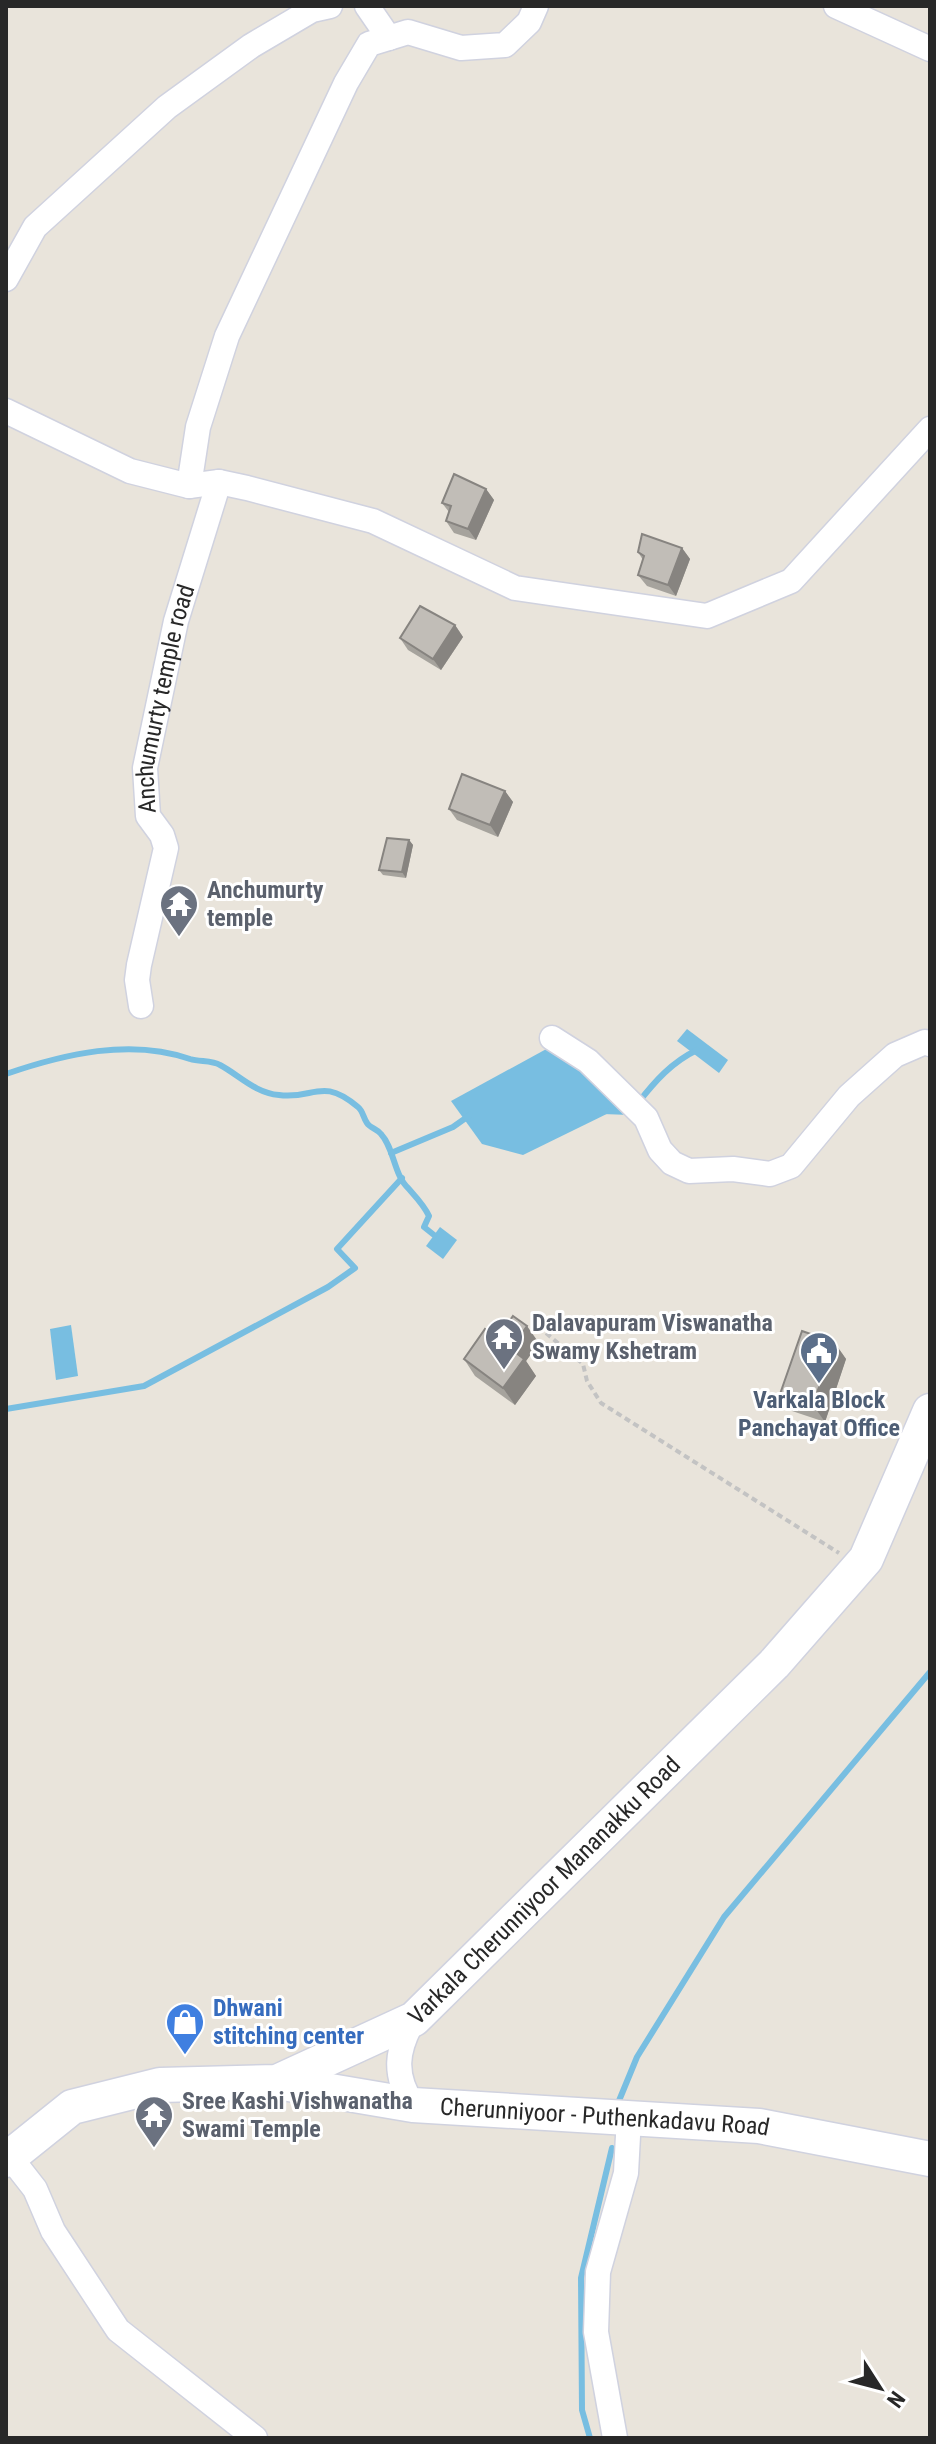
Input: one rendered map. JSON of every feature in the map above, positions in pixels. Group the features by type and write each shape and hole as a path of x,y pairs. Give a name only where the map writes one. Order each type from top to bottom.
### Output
{"main road":[{"name":"Varkala Cherunniyoor Mananakku Road","path":"8,2158 72,2107 160,2085 277,2082 414,2019 774,1664 859,1568 866,1559 930,1411"},
{"name":"Cherunniyoor - Puthenkadavu Road","path":"277,2082 413,2105 759,2126 930,2159"}],"street":[{"path":"6,279 35,227 167,107 251,46 312,10 330,6"},
{"path":"367,6 389,38"},
{"path":"189,486 198,427 227,336 346,83 369,44 408,32 461,48 505,45 529,22 536,6"},
{"path":"836,6 930,49"},
{"path":"6,411 130,471 189,486 219,482 373,521 515,588 707,616 791,581 930,429"},
{"name":"Anchumurty temple road","path":"141,1006 137,980 139,965 166,848 148,816 145,768 176,621 219,482"},
{"path":"552,1038 588,1061 644,1116 660,1150 672,1163 689,1171 733,1169 770,1174 791,1166 849,1096 895,1055 925,1042 930,1044"},
{"path":"413,2105 398,2078 398,2056 414,2019"},
{"path":"615,2438 596,2332 598,2272 626,2173 629,2117"},
{"path":"8,2158 35,2189 53,2231 118,2330 255,2438"}],"path":[{"path":"546,1333 583,1364 587,1381 601,1403 708,1468 859,1568"}],"water":[{"path":"687,1029 728,1060 719,1073 677,1041"},
{"path":"550,1047 623,1106 523,1155 482,1144 451,1101"},
{"path":"440,1227 457,1240 443,1259 426,1246"},
{"path":"71,1325 78,1376 56,1380 50,1329"}],"building":[{"path":"454,474 486,489 468,529 446,521 451,506 442,503"},
{"path":"642,534 682,548 668,585 638,575 644,556 638,552"},
{"path":"420,606 455,625 433,659 400,638"},
{"path":"462,774 505,791 490,825 449,809"},
{"path":"387,838 409,840 402,872 379,870"},
{"path":"513,1316 527,1326 511,1349 524,1359 503,1388 464,1359 485,1329 497,1338"},
{"path":"802,1331 834,1342 813,1405 780,1394"}],"waterway":[{"path":"6,1074 74,1055 121,1049 145,1050 217,1063 270,1094 335,1093 358,1107 368,1125 385,1140 403,1183 429,1216 424,1227 434,1235"},
{"path":"638,1103 664,1073 697,1050"},
{"path":"603,1111 630,1112"},
{"path":"391,1153 453,1127 470,1115"},
{"path":"6,1409 144,1386 328,1287 355,1268 337,1249 402,1178"},
{"path":"616,2108 637,2057 724,1917 930,1672"},
{"path":"590,2438 582,2410 581,2278 612,2148"}],"place":[{"name":"Anchumurty temple","path":"179,938"},
{"name":"Dalavapuram Viswanatha Swamy Kshetram","path":"504,1371"},
{"name":"Varkala Block Panchayat Office","path":"819,1385"},
{"name":"Dhwani stitching center","path":"185,2056"},
{"name":"Sree Kashi Vishwanatha Swami Temple","path":"154,2149"}]}
